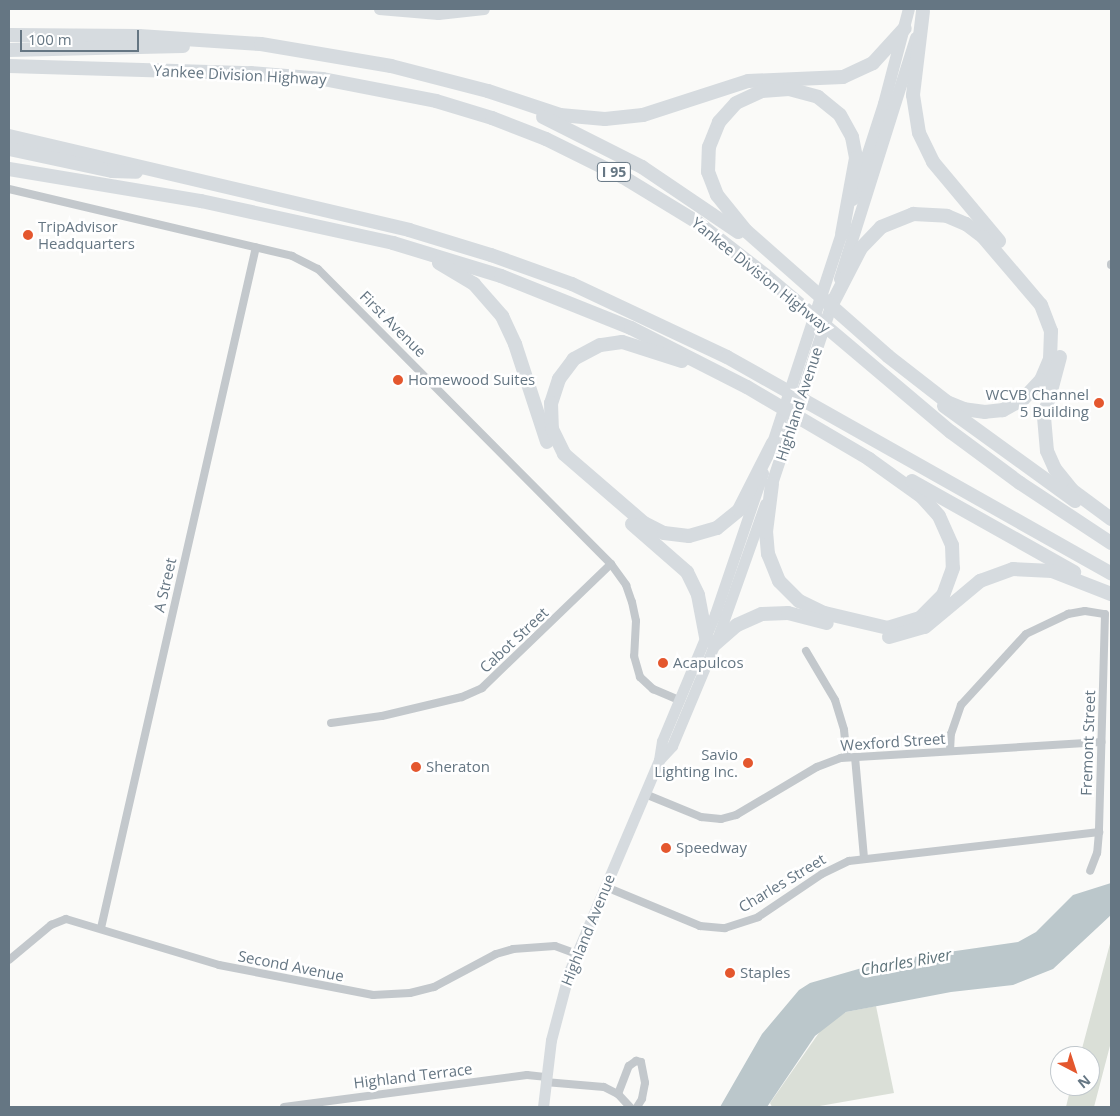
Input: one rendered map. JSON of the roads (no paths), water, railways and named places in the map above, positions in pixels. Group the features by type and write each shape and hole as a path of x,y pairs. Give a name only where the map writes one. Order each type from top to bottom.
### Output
{"highway":[{"path":"919,10 913,95 921,138 940,172 1053,308 1061,347 1044,417 1047,452 1055,469 1072,490 1111,518"},
{"path":"9,35 154,36 278,48 377,63 461,85 560,115 620,118 651,112 741,83 826,80 849,76 877,60 905,28"},
{"path":"9,50 194,46 278,48"},
{"name":"Yankee Division Highway","path":"9,66 315,78 436,101 492,118 546,139 624,176 697,222 765,275 951,432 1020,483 1111,543"},
{"path":"461,85 564,126 636,163 707,209 801,282 888,356 920,386 988,440 1111,523"},
{"path":"801,282 734,219 711,184 708,159 710,140 719,122 736,103 762,91 789,89 818,97 840,115 852,137 856,158 842,234"},
{"path":"9,136 416,232 491,255 584,289 721,354 1111,573"},
{"path":"9,149 112,171 166,173"},
{"path":"9,169 201,201 372,240 446,258 567,300 688,355 869,459 1111,594"},
{"path":"831,306 834,289 861,248 881,227 906,216 943,215 966,224 987,240 1041,305 1051,331 1051,354 1041,380 1019,402 996,411 969,410 951,404 888,356"},
{"path":"372,240 449,268 474,284 492,301 513,338 553,454 567,470 682,566 698,595 710,641 747,619 773,612 798,615 876,637 907,634 933,622 980,581 1016,568 1052,571 1111,594"},
{"path":"770,403 672,357 632,343 616,342 590,350 566,368 554,391 550,421 559,447 572,463 644,523 674,535 705,534 726,522 748,496 759,466 773,443"},
{"path":"772,484 766,549 774,572 790,594 812,609 864,625 883,628 902,625 925,615 943,595 952,575 953,548 945,526 932,506 869,459"}],"main road":[{"path":"379,9 438,14 484,9"},
{"name":"Highland Avenue","path":"834,289 842,234 880,119 905,28 919,10"},
{"name":"Highland Avenue","path":"543,1107 545,1079 557,1013 577,954 659,760 672,746 684,702 772,484 784,429 888,134 919,10"},
{"name":"Highland Avenue","path":"710,641 773,443 784,429 831,306"}],"street":[{"name":"First Avenue","path":"9,189 297,258 323,274 610,564 626,584 632,602 636,628 634,656 640,677 653,689 684,702"},
{"name":"A Street","path":"101,928 256,247"},
{"name":"Cabot Street","path":"331,723 382,716 462,697 482,688 610,564"},
{"name":"Fremont Street","path":"950,751 952,734 961,705 1026,634 1047,621 1073,612 1105,614 1099,832 1096,858 1090,871"},
{"path":"806,651 835,700 844,730 851,757 864,858"},
{"name":"Wexford Street","path":"645,794 702,817 721,819 736,815 824,764 851,757 1102,742"},
{"name":"Charles Street","path":"606,887 700,926 725,928 758,917 834,867 864,858 1099,832"},
{"name":"Second Avenue","path":"9,960 59,920 70,919 219,965 374,995 410,993 434,987 496,954 513,949 555,946 577,954"},
{"path":"630,1107 618,1094 629,1066 636,1061 641,1062 645,1082 637,1107"},
{"name":"Highland Terrace","path":"284,1107 526,1075 599,1086 618,1094"}],"water":[{"name":"Charles River","path":"1111,883 1111,915 1053,969 1013,985 951,992 846,1012 815,1036 767,1107 720,1107 762,1034 799,990 810,983 886,961 1018,942 1036,932 1073,895"}],"place":[{"name":"TripAdvisor Headquarters","path":"28,235"},
{"name":"Homewood Suites","path":"398,380"},
{"name":"WCVB Channel 5 Building","path":"1099,403"},
{"name":"Acapulcos","path":"663,663"},
{"name":"Savio Lighting Inc.","path":"748,763"},
{"name":"Sheraton","path":"416,767"},
{"name":"Speedway","path":"666,848"},
{"name":"Staples","path":"730,973"}]}
